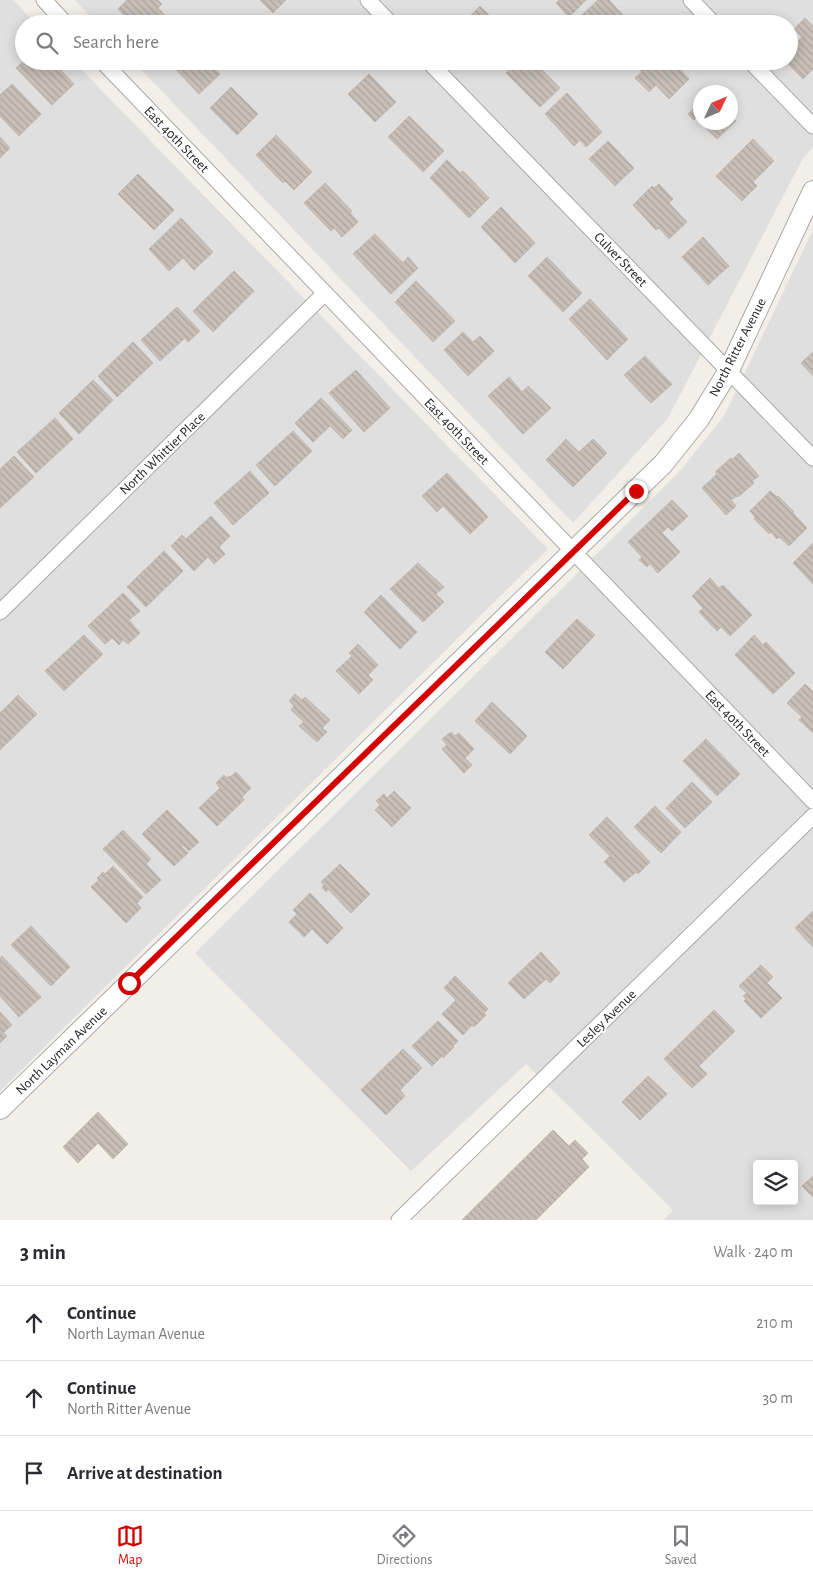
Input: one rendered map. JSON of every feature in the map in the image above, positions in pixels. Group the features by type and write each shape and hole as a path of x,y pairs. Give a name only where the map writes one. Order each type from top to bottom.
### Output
{"street":[{"path":"44,0 58,15"},
{"path":"368,0 382,15"},
{"path":"691,0 705,15"},
{"name":"East 40th Street","path":"111,70 813,801"},
{"name":"Culver Street","path":"437,70 813,458"},
{"path":"759,70 813,126"},
{"name":"North Ritter Avenue","path":"573,551 650,478 699,419 729,370 813,191"},
{"name":"North Whittier Place","path":"0,612 325,293"},
{"name":"North Layman Avenue","path":"0,1109 573,551"},
{"name":"Lesley Avenue","path":"399,1220 813,816"}],"shaded area":[{"path":"0,0 13,0 27,15 15,15 15,70 82,70 548,549 0,1091"},
{"path":"75,0 813,0 813,147 803,158 668,418 573,523 142,70 798,70 798,15 89,15"},
{"path":"813,230 813,1220 664,1220 673,1210 526,1064 411,1171 195,953 681,470 724,416"}],"building":[{"path":"127,0 158,0 162,4 158,8 165,15 124,15 118,9"},
{"path":"260,0 286,0 273,13"},
{"path":"559,0 586,0 571,15 567,15 556,3"},
{"path":"598,0 609,0 623,15 582,15"},
{"path":"480,6 489,15 471,15"},
{"path":"805,18 813,26 813,69 803,79 794,70 798,70 798,41 802,37 798,33 798,25"},
{"path":"18,70 61,70 74,84 52,105"},
{"path":"176,70 216,70 220,74 199,94"},
{"path":"509,70 542,70 560,88 540,107 506,73"},
{"path":"640,70 680,70 689,79 669,99 656,85 649,92 635,78 642,72"},
{"path":"369,74 396,102 375,122 348,94"},
{"path":"12,84 41,114 19,136 0,116 0,95"},
{"path":"231,87 258,114 237,135 210,108"},
{"path":"567,93 602,132 586,147 580,140 574,146 545,114"},
{"path":"693,109 693,119 688,114"},
{"path":"409,116 444,151 423,172 388,137"},
{"path":"708,130 726,130 717,139"},
{"path":"276,135 312,172 294,190 285,181 283,183 256,155"},
{"path":"0,137 10,148 0,158"},
{"path":"753,139 774,161 753,182 757,186 742,201 716,176"},
{"path":"608,141 634,168 615,186 589,159"},
{"path":"447,160 460,173 463,171 489,198 469,218 430,178"},
{"path":"138,174 174,210 154,230 118,194"},
{"path":"325,183 352,211 350,213 358,222 342,237 334,228 331,231 304,203"},
{"path":"659,184 673,199 669,203 687,222 669,239 659,228 656,230 633,205 652,186 654,188"},
{"path":"501,207 535,243 515,263 481,227"},
{"path":"181,218 213,252 194,270 183,258 169,271 149,249"},
{"path":"375,234 403,263 408,257 418,268 391,294 353,254"},
{"path":"703,237 729,266 708,285 682,257"},
{"path":"547,257 582,293 563,312 528,276"},
{"path":"234,271 254,291 213,332 193,311"},
{"path":"416,281 455,321 433,342 395,302"},
{"path":"590,299 628,339 607,360 569,319"},
{"path":"177,307 200,331 188,342 185,338 160,361 141,340"},
{"path":"463,332 473,342 480,336 494,351 468,376 444,350"},
{"path":"133,342 153,363 117,397 98,376"},
{"path":"813,352 813,376 801,363"},
{"path":"645,356 672,384 651,403 624,375"},
{"path":"356,370 390,408 364,432 329,393"},
{"path":"509,377 522,392 528,386 551,408 523,434 488,396"},
{"path":"93,380 113,400 79,434 59,413"},
{"path":"321,398 352,430 343,439 330,426 313,442 295,423"},
{"path":"55,418 73,439 36,473 17,452"},
{"path":"293,431 312,451 275,486 256,465"},
{"path":"566,439 579,452 593,439 607,453 573,487 546,460"},
{"path":"739,453 759,476 738,497 731,500 736,506 726,515 702,488 717,474 715,472"},
{"path":"14,456 34,477 0,508 0,469"},
{"path":"250,471 269,493 233,525 214,503"},
{"path":"447,473 488,517 470,534 443,506 437,512 422,496"},
{"path":"770,491 778,496 794,512 807,528 789,546 779,537 777,539 771,532 769,534 754,519 756,518 750,511"},
{"path":"672,500 688,516 672,531 668,527 662,533 680,552 658,573 650,564 647,567 639,560 642,557 628,542"},
{"path":"211,516 230,536 219,547 225,554 214,564 208,557 194,571 171,546 182,535 186,539"},
{"path":"813,543 813,584 793,563"},
{"path":"164,551 183,571 146,607 127,587"},
{"path":"418,563 444,587 436,594 444,602 423,622 390,589"},
{"path":"710,578 719,588 723,585 752,615 730,636 721,627 717,631 699,612 703,608 692,596"},
{"path":"123,593 140,611 129,620 140,633 128,644 123,640 119,645 112,638 105,644 88,626"},
{"path":"381,595 417,632 400,649 364,612"},
{"path":"577,619 595,635 563,669 545,652"},
{"path":"84,635 103,654 64,691 45,671"},
{"path":"754,635 763,645 766,642 795,673 773,694 735,655"},
{"path":"358,644 378,665 368,675 373,680 359,694 336,671 352,656 349,653"},
{"path":"805,684 813,692 813,733 799,720 802,717 787,703"},
{"path":"295,694 302,700 305,697 330,720 322,728 327,732 317,742 299,726 304,722 291,710 294,706 289,701"},
{"path":"18,695 37,714 0,750 0,713"},
{"path":"492,702 527,736 510,754 475,721"},
{"path":"451,732 455,736 459,733 474,749 465,758 472,765 464,773 442,749 447,745 442,739"},
{"path":"706,739 740,774 717,796 683,761"},
{"path":"236,772 251,788 242,797 244,800 217,826 199,808 220,788 216,783 224,775 227,778"},
{"path":"692,782 712,802 685,828 666,808"},
{"path":"394,791 411,808 392,827 375,810 380,805 376,801 384,794 387,798"},
{"path":"655,806 681,832 661,853 634,827"},
{"path":"167,810 199,842 189,851 183,845 182,847 188,853 174,866 142,834"},
{"path":"607,817 650,862 638,874 636,872 624,882 604,862 610,856 589,835"},
{"path":"123,830 151,859 146,864 161,880 146,894 103,849"},
{"path":"340,864 370,894 351,913 328,889 326,892 322,887 324,885 321,882"},
{"path":"113,866 143,897 137,903 141,908 126,923 91,887 99,880 97,878 103,872 105,874"},
{"path":"310,893 343,928 327,944 312,929 304,937 289,922 297,914 293,910"},
{"path":"813,911 813,947 795,928"},
{"path":"31,926 70,967 51,986 11,945"},
{"path":"541,952 560,973 550,983 546,979 524,999 508,983"},
{"path":"2,956 41,997 19,1017 0,996 0,958"},
{"path":"761,965 773,977 767,983 782,998 761,1018 744,1001 746,999 743,996 747,993 739,986"},
{"path":"455,976 488,1009 484,1013 486,1015 474,1027 472,1025 463,1035 442,1014 456,1000 444,988"},
{"path":"714,1010 735,1031 699,1066 707,1074 692,1088 664,1059"},
{"path":"0,1012 12,1025 3,1033 7,1036 0,1043"},
{"path":"438,1021 458,1041 443,1058 442,1056 432,1066 412,1046"},
{"path":"403,1049 422,1068 400,1090 405,1096 386,1115 361,1090"},
{"path":"648,1076 667,1094 640,1120 622,1102"},
{"path":"98,1112 128,1144 113,1159 98,1143 78,1163 63,1147"},
{"path":"553,1130 569,1146 575,1140 588,1153 582,1159 589,1167 536,1220 462,1220"},
{"path":"813,1176 813,1197 802,1186"}],"route":[{"path":"129,983 636,491"}]}
